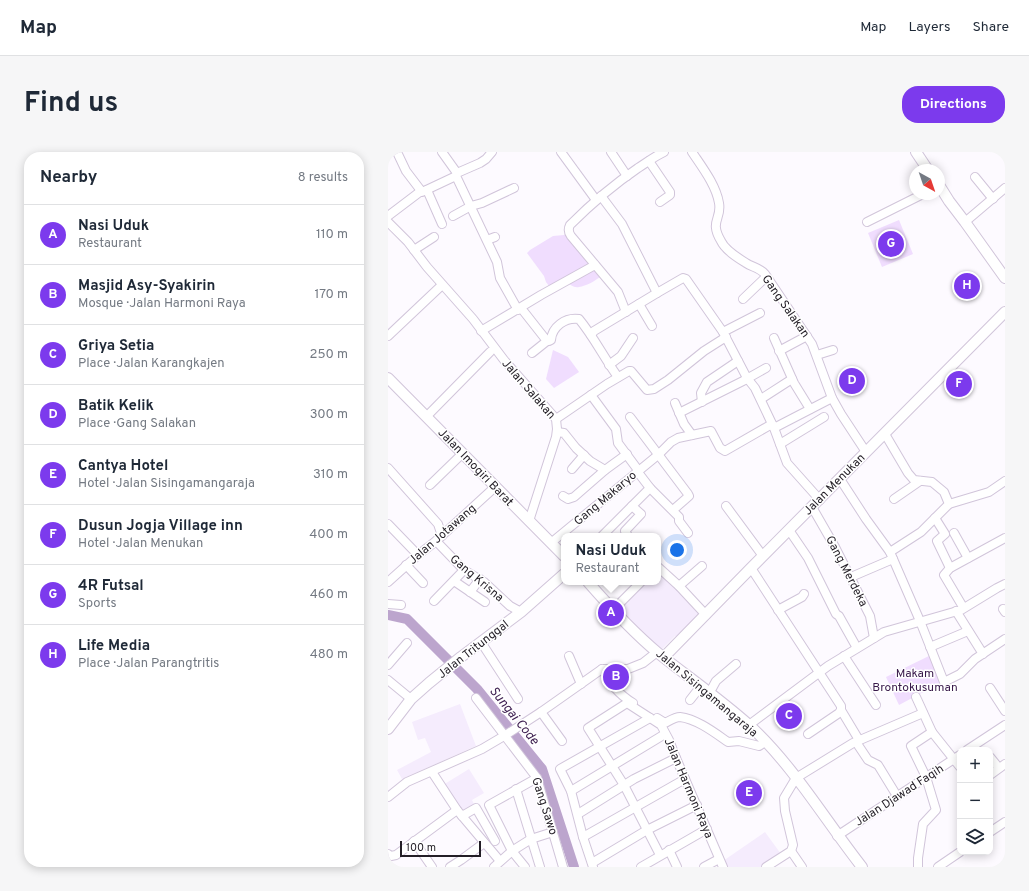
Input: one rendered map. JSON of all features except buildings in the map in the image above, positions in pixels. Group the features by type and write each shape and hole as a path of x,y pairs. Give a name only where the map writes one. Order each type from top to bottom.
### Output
{"main road":[{"path":"916,152 924,164"},
{"path":"945,195 966,222 1005,278"},
{"name":"Jalan Menukan","path":"661,655 706,615 750,568 764,556 812,506 820,500 1005,312"},
{"name":"Jalan Imogiri Barat","path":"389,382 427,416 495,487 561,552"},
{"name":"Jalan Tritunggal","path":"388,729 411,699 448,667 521,612 561,577"},
{"name":"Jalan Sisingamangaraja","path":"591,585 613,610 661,655 710,692 749,725 787,765 837,836 862,867"}],"street":[{"path":"397,152 406,171 424,190 442,224"},
{"path":"442,152 457,175 487,240 497,262 500,278 519,309 547,341"},
{"path":"388,216 424,190 480,163 492,152"},
{"path":"561,152 598,198 622,224 657,293"},
{"path":"611,152 627,176"},
{"name":"Gang Salakan","path":"692,152 709,178 719,202 719,210 715,228 721,242 726,248 743,261 761,270 807,336 817,355 832,398 866,452"},
{"path":"626,312 618,292 571,236 568,230 570,225 598,198 660,153"},
{"path":"649,161 670,192 670,194 660,202"},
{"path":"975,177 993,199"},
{"path":"453,216 471,206 482,203 514,188"},
{"path":"966,222 1005,188"},
{"path":"867,222 911,200"},
{"name":"Jalan Salakan","path":"388,222 473,319 504,360 558,418 559,432 529,520"},
{"path":"487,240 495,236"},
{"path":"414,250 434,237"},
{"path":"481,331 595,265"},
{"path":"743,299 766,277"},
{"path":"591,335 594,331 657,293 683,278 686,278 725,334 747,378 755,388 773,426 785,459 820,500"},
{"path":"388,336 442,284"},
{"path":"639,304 652,326"},
{"path":"558,418 618,377 631,371 647,390 654,390 725,334 760,312"},
{"path":"532,352 547,341 551,341 553,331 560,324 576,318 579,319 591,335 618,377"},
{"path":"779,351 807,336"},
{"path":"609,365 621,356 633,338"},
{"path":"774,338 792,379 810,409"},
{"path":"817,355 833,350"},
{"path":"427,416 490,352"},
{"path":"702,402 701,393 707,382 738,361"},
{"path":"679,413 766,368"},
{"path":"760,399 792,379"},
{"path":"591,395 616,429 618,443 650,488 679,517 679,520 688,533"},
{"path":"773,426 832,398"},
{"path":"675,403 684,424 692,435"},
{"path":"630,417 689,496 673,510"},
{"path":"780,444 824,417"},
{"name":"Gang Makaryo","path":"563,533 658,455 674,440 711,431 720,448 725,451 773,426"},
{"path":"559,432 584,455 604,470"},
{"path":"885,434 908,473 914,480 932,482 944,492 949,504"},
{"path":"430,485 463,453"},
{"path":"563,496 568,498 574,497 604,470 627,454"},
{"path":"572,469 584,455"},
{"name":"Gang Krisna","path":"388,468 438,524 439,539 464,570 480,579 510,606 521,612"},
{"path":"840,479 892,556 920,620 944,682 960,674 972,662 1005,639"},
{"path":"894,499 920,481"},
{"path":"851,577 892,556 921,532 949,504 988,492 1005,482"},
{"name":"Jalan Jotawang","path":"388,582 406,565 439,539 495,487"},
{"path":"605,533 650,488"},
{"path":"627,533 626,531 641,514 632,506"},
{"path":"726,506 764,556"},
{"name":"Gang Merdeka","path":"812,506 851,577 870,616 874,638"},
{"path":"934,518 945,534 937,541 950,568"},
{"path":"388,524 418,555"},
{"path":"789,530 808,558 836,614 839,616 857,648"},
{"path":"954,533 968,558"},
{"name":"Gang Makaryo","path":"552,542 561,535"},
{"path":"983,654 968,631 944,574 950,568 1005,538"},
{"path":"406,565 422,583"},
{"path":"679,586 702,566"},
{"path":"750,568 841,706 841,710 868,760 878,765 897,796"},
{"path":"434,601 464,570"},
{"path":"661,570 679,586 706,615"},
{"path":"470,592 480,579"},
{"path":"454,581 485,602"},
{"path":"749,725 818,673 884,632 959,609 1005,584"},
{"path":"613,610 638,585"},
{"path":"778,610 802,597 804,594"},
{"path":"388,604 401,605"},
{"path":"930,647 968,631"},
{"path":"481,642 518,699"},
{"path":"388,665 407,643"},
{"path":"388,797 407,782 482,749 518,728 602,669 628,669 661,655"},
{"path":"569,656 581,684"},
{"path":"844,656 876,705"},
{"path":"710,692 716,681 736,664"},
{"name":"Jalan Harmoni Raya","path":"602,669 619,693 665,723 679,717 702,725 728,742 739,741 759,746 765,742"},
{"path":"388,680 411,699"},
{"path":"690,700 701,686"},
{"path":"990,688 1005,711"},
{"path":"916,697 932,732 957,757"},
{"name":"Gang Sawo","path":"476,698 506,735 537,778 562,864"},
{"name":"Jalan Harmoni Raya","path":"600,746 588,728 627,703 661,725 669,740 723,867"},
{"path":"808,734 841,710"},
{"path":"541,712 562,741"},
{"path":"766,867 791,851 793,845 785,810 784,798 796,778 858,741 923,713"},
{"path":"650,718 560,769 571,791 593,865 646,830 696,805"},
{"path":"971,747 1005,725"},
{"path":"918,867 923,824 936,810 926,778 911,746 932,732"},
{"path":"571,791 665,734"},
{"path":"978,742 982,747"},
{"path":"600,746 624,785 634,808 660,856"},
{"name":"Jalan Djawad Faqih","path":"837,836 957,757"},
{"path":"578,814 624,785 676,758"},
{"path":"993,759 1002,766 993,773"},
{"path":"432,772 459,813 500,861"},
{"path":"525,867 512,851 489,805 537,778"},
{"path":"584,837 685,779"},
{"path":"516,789 540,867"},
{"path":"388,854 393,856 459,813 474,808 476,808 495,841"},
{"path":"993,830 1005,822"},
{"path":"640,867 652,864 669,850 706,829"},
{"path":"494,867 512,851 531,839 553,832"},
{"path":"414,841 432,867"},
{"path":"450,867 464,864 484,843"},
{"path":"669,850 677,867"},
{"path":"791,851 802,867"},
{"path":"938,867 957,854"},
{"path":"704,867 719,859"}],"shaded area":[{"path":"661,571 704,613 678,638 675,636 660,651 619,609 641,585 661,585"},
{"path":"460,704 476,746 402,779 397,770 431,752 425,738 418,740 412,722"},
{"path":"469,769 484,793 472,800 474,804 461,813 443,785"},
{"path":"765,832 781,854 763,867 726,867 723,861"}],"green space":[{"path":"899,220 913,254 882,267 868,233"},
{"path":"553,236 569,236 600,277 585,286 574,287 567,282 549,286 544,276 527,253"},
{"path":"553,350 568,357 579,372 554,388 546,379"},
{"name":"Makam Brontokusuman","path":"933,654 944,681 899,705 886,677"}],"waterway":[{"name":"Sungai Code","path":"388,615 407,619 477,689 542,769 574,867"}],"place":[{"name":"4R Futsal","path":"891,244"},
{"name":"Life Media","path":"967,286"},
{"name":"Batik Kelik","path":"852,381"},
{"name":"Dusun Jogja Village inn","path":"959,384"},
{"name":"Nasi Uduk","path":"611,613"},
{"name":"Masjid Asy-Syakirin","path":"616,677"},
{"name":"Griya Setia","path":"789,716"},
{"name":"Cantya Hotel","path":"749,793"}]}
